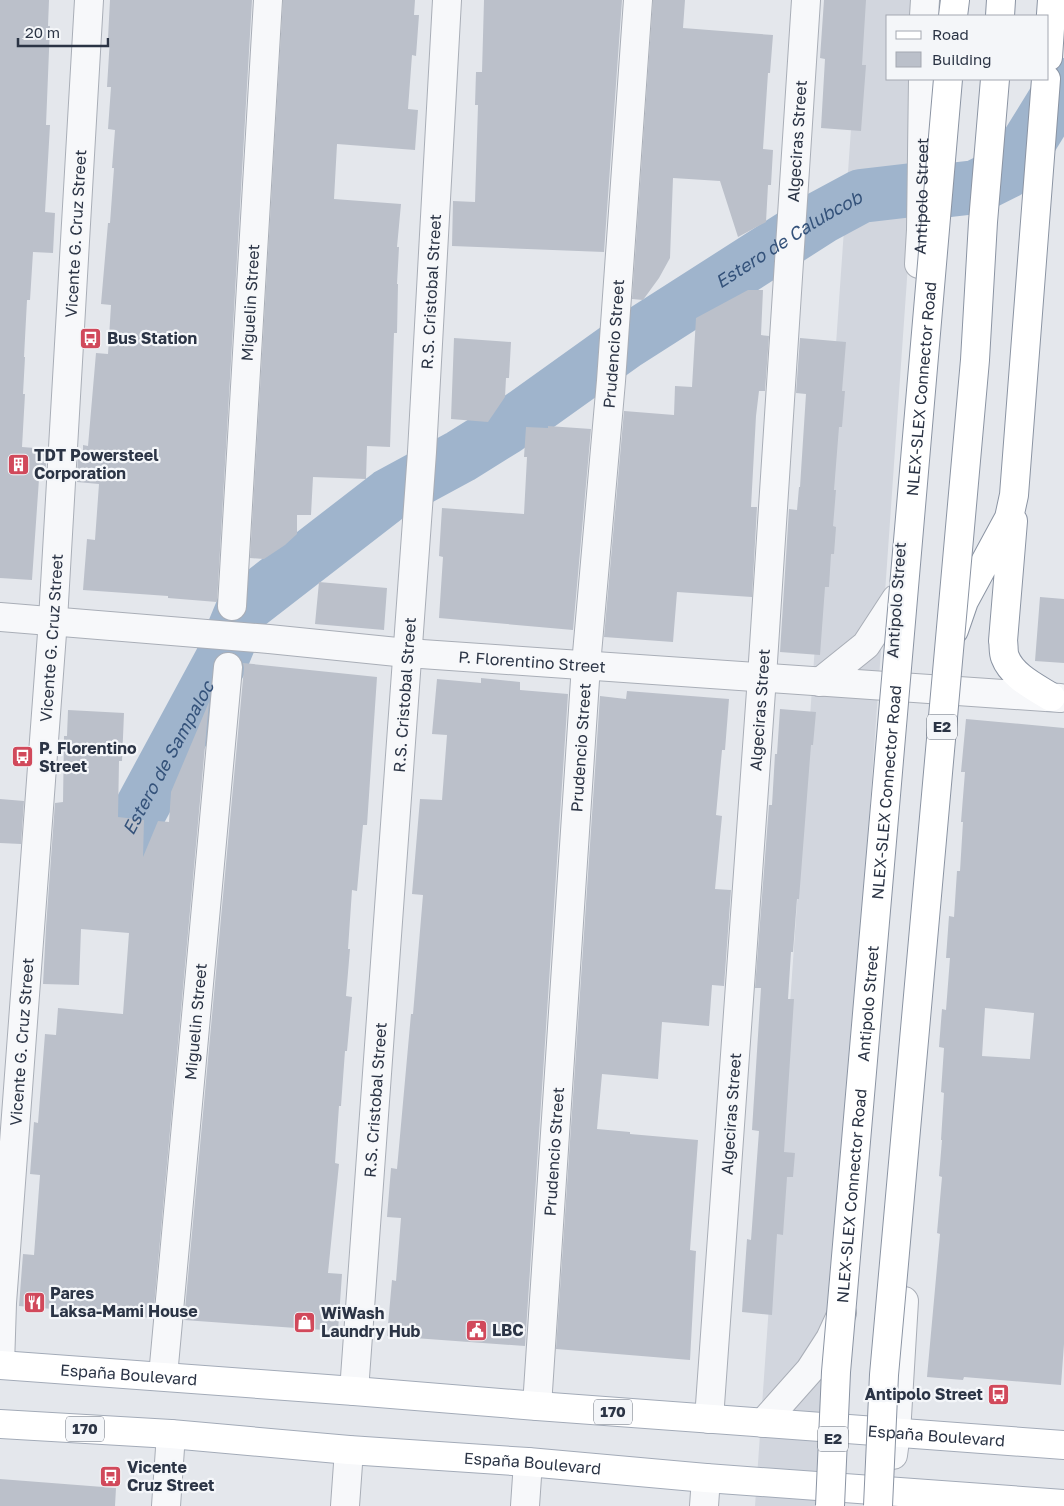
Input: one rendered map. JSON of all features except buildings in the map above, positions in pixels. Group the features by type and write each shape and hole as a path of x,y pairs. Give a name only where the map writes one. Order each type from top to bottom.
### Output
{"main road":[{"path":"953,15 955,0"},
{"path":"1000,15 1001,0"},
{"path":"1049,43 1052,0"},
{"name":"NLEX-SLEX Connector Road","path":"830,1506 837,1362 948,80"},
{"name":"E2","path":"885,1501 884,1375 975,360 983,222 995,80"},
{"path":"1046,80 1003,640 1005,657 1015,671 1029,683 1057,698"},
{"path":"943,690 951,639 956,621 964,601 1009,518 1014,495"},
{"name":"España Boulevard","path":"0,1365 1064,1445"},
{"name":"España Boulevard","path":"0,1424 170,1434 349,1450 528,1462 706,1478 885,1501 1063,1505"}],"street":[{"name":"Vicente G. Cruz Street","path":"0,1365 2,1303 53,620 89,0"},
{"name":"Miguelin Street","path":"232,606 268,0"},
{"name":"R.S. Cristobal Street","path":"354,1391 422,452 447,0"},
{"name":"Prudencio Street","path":"537,1406 586,665 615,331 638,0"},
{"name":"Algeciras Street","path":"709,1419 762,678 806,0"},
{"path":"924,15 925,0"},
{"name":"Antipolo Street","path":"763,1423 810,1370 830,1339 848,1299 921,230 923,80"},
{"path":"820,682 866,645 896,599"},
{"name":"P. Florentino Street","path":"0,617 269,639 407,653 1057,698"},
{"name":"Miguelin Street","path":"163,1376 228,667"},
{"path":"885,1501 896,1433 943,690"},
{"path":"166,1506 170,1434"},
{"path":"345,1506 349,1450"},
{"path":"525,1506 528,1462"},
{"path":"704,1506 706,1478"}],"shaded area":[{"path":"860,0 927,0 925,15 886,15 886,80 921,80 821,1506 755,1506"}],"waterway":[{"name":"Estero de Calubcob","path":"101,883 221,661 243,608 389,495 461,456 506,428 625,343 822,217 861,196 921,189 950,190 976,187 1008,171 1027,145 1064,85"}],"place":[{"name":"Bus Station","path":"91,338"},
{"name":"TDT Powersteel Corporation","path":"18,464"},
{"name":"P. Florentino Street","path":"23,757"},
{"name":"Pares Laksa-Mami House","path":"34,1302"},
{"name":"WiWash Laundry Hub","path":"305,1322"},
{"name":"LBC","path":"476,1330"},
{"name":"Antipolo Street","path":"999,1394"},
{"name":"Vicente Cruz Street","path":"111,1476"}],"water label":[{"name":"Estero de Sampaloc","path":"168,758"}]}
